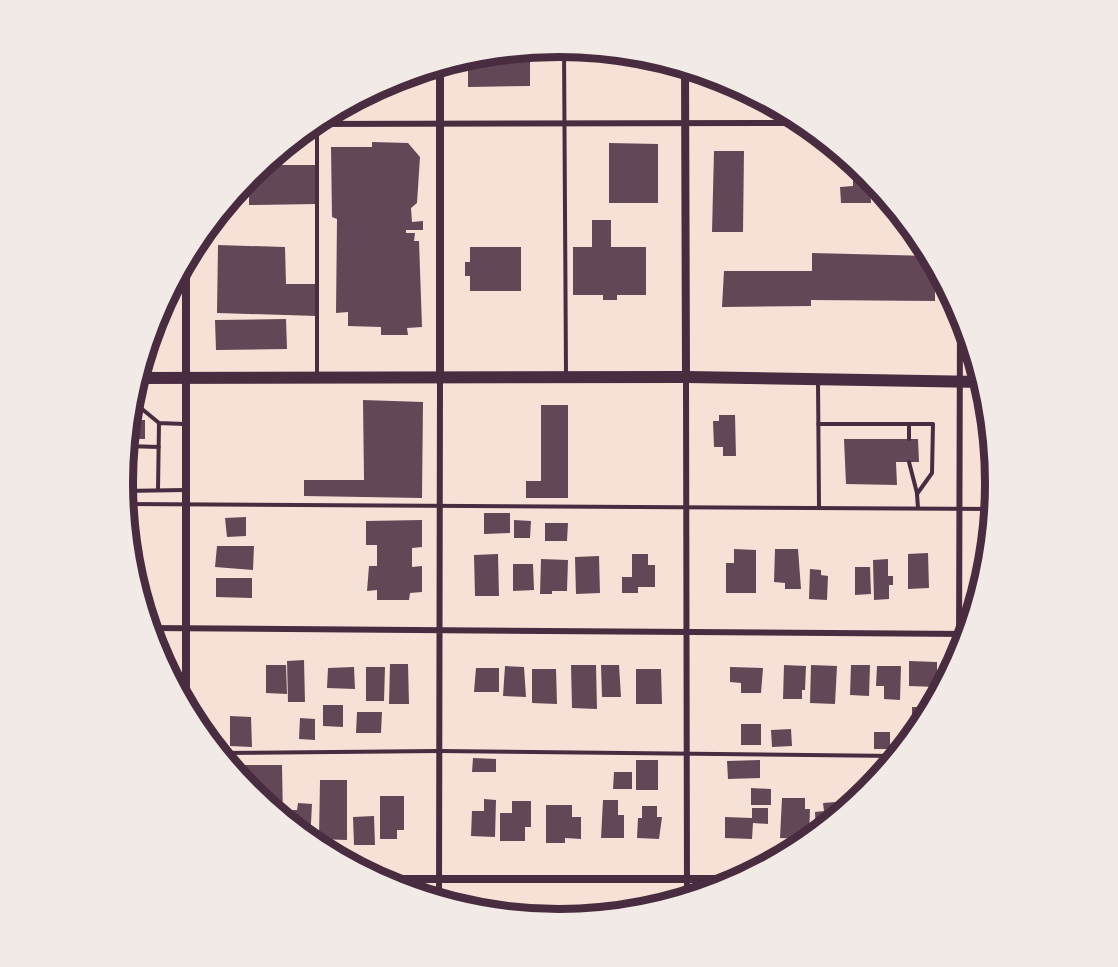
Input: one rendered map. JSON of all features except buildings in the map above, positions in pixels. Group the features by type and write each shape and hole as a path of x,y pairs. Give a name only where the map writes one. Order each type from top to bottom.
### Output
{"highway":[{"path":"146,378 686,377 973,382"}],"street":[{"path":"439,892 440,75"},
{"path":"685,77 687,890"},
{"path":"333,122 786,123"},
{"path":"186,277 186,690"},
{"path":"959,631 960,338"},
{"path":"158,628 687,630 958,634"},
{"path":"399,879 720,879"}],"lane":[{"path":"564,57 566,378"},
{"path":"315,134 317,378"},
{"path":"818,379 819,508"},
{"path":"139,409 159,423 185,424"},
{"path":"159,423 159,490"},
{"path":"818,424 933,424 932,473 917,494"},
{"path":"909,424 909,439"},
{"path":"134,446 159,447"},
{"path":"909,462 918,508"},
{"path":"133,491 186,490"},
{"path":"133,504 985,509"},
{"path":"229,753 440,752 887,756"}]}
